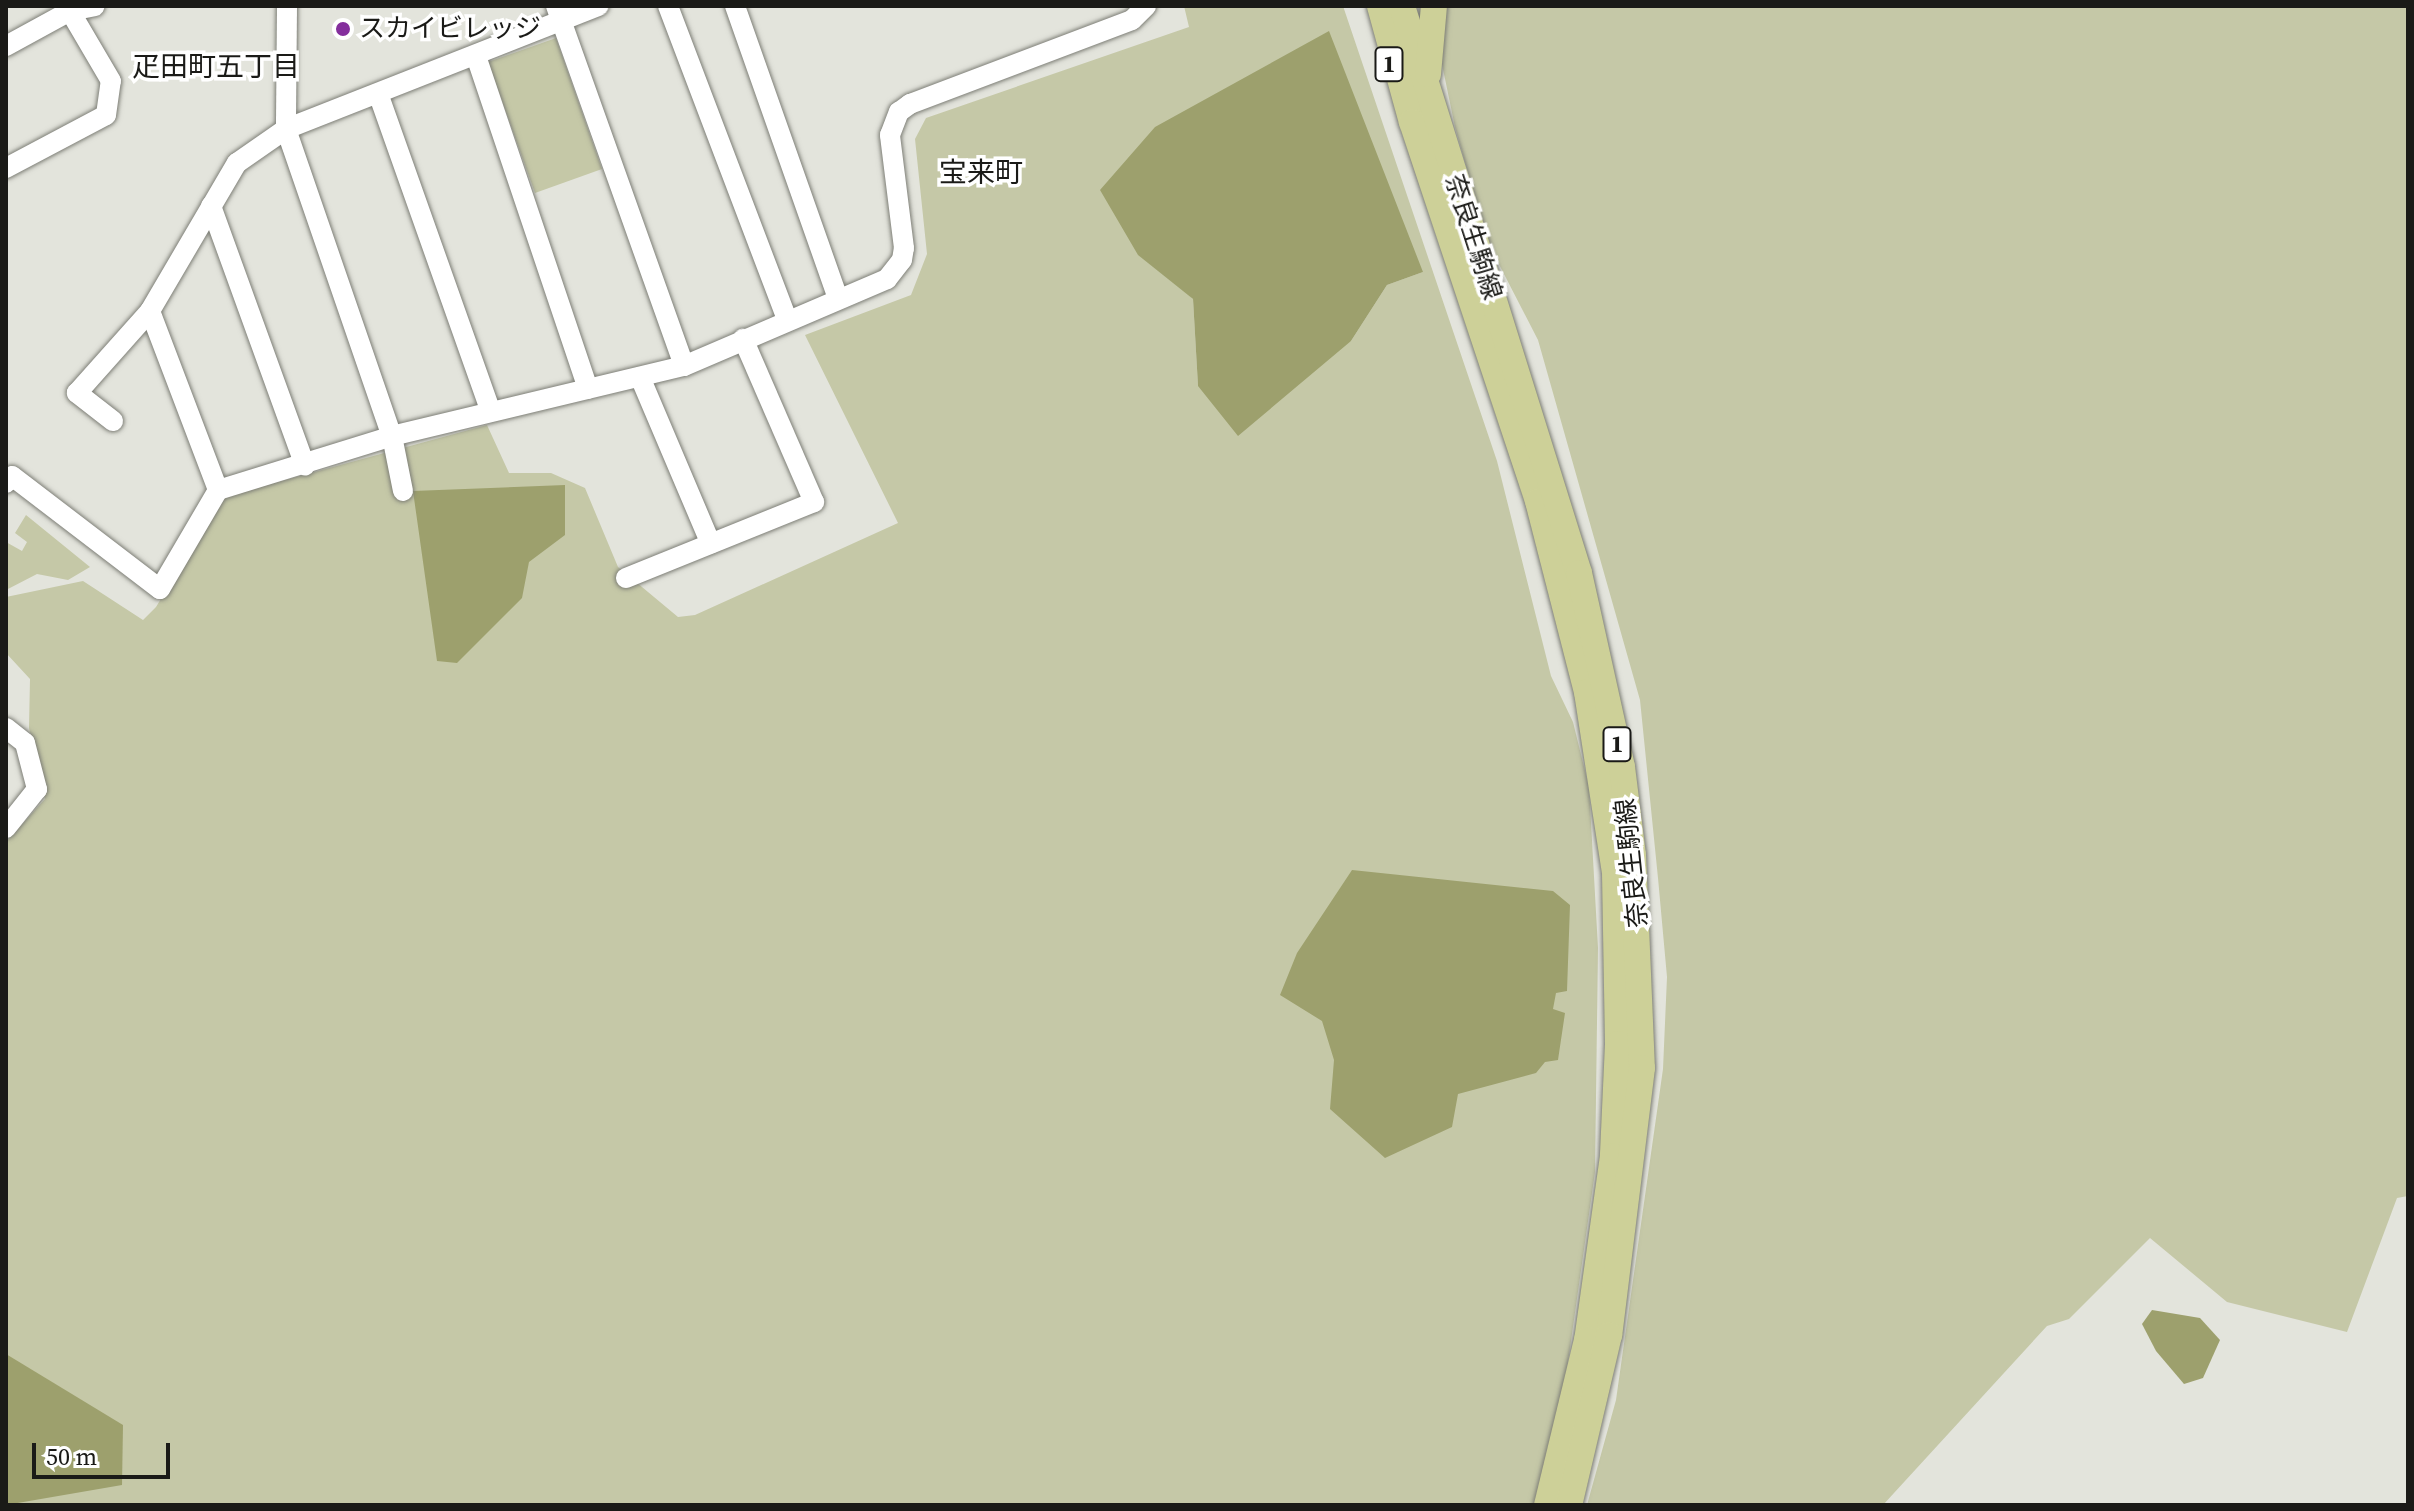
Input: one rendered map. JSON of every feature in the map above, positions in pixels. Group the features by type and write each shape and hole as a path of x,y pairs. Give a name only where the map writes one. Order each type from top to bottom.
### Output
{"main road":[{"name":"奈良生駒線","path":"1366,6 1412,122"},
{"name":"奈良生駒線","path":"1380,6 1412,122 1538,501 1563,592 1587,692 1615,872 1618,1044 1613,1156 1587,1340 1547,1505"},
{"name":"奈良生駒線","path":"1402,6 1426,95 1579,573 1622,767 1633,855 1640,940 1641,1082 1609,1335 1569,1505"},
{"path":"1426,95 1434,6"}],"street":[{"path":"6,46 68,8 95,6"},
{"path":"287,6 286,129 392,436 403,491"},
{"path":"113,421 77,393 150,311 237,163 286,129 379,96 476,56 559,13 599,6"},
{"path":"668,6 787,319"},
{"path":"735,6 838,298"},
{"path":"6,483 12,476 160,589 218,490 305,466 392,436 490,410 684,366 787,319 887,279 902,260 890,135 899,112 910,104 1132,20 1146,6"},
{"path":"6,168 106,115 111,81 68,8"},
{"path":"559,13 684,366"},
{"path":"476,56 588,389"},
{"path":"379,96 490,410"},
{"path":"211,206 305,466"},
{"path":"150,311 218,490"},
{"path":"626,578 814,502 743,339"},
{"path":"640,377 711,544"},
{"path":"6,728 25,743 37,789 6,828"}],"shaded area":[{"path":"1184,6 1343,6 1497,461 1551,676 1573,722 1589,787 1598,948 1595,1172 1564,1390 1536,1505 6,1505 6,842 45,799 29,728 30,679 6,653 6,597 83,581 143,620 156,607 223,497 487,425 509,473 551,473 585,488 618,567 678,617 695,615 898,523 805,335 911,295 927,254 915,139 926,118 1189,27","holes":["1423,272 1387,285 1351,341 1198,386 1193,299 1182,287"]},
{"path":"1445,6 2408,6 2408,1196 2397,1198 2347,1332 2227,1302 2150,1238 2069,1319 2047,1326 1883,1505 1587,1505 1616,1400 1663,1069 1667,977 1658,878 1640,700 1538,340 1488,243 1455,127 1439,50"},
{"path":"1329,31 1423,272 1387,285 1351,341 1238,436 1198,386 1193,299 1138,255 1100,190 1155,127"},
{"path":"556,38 602,169 535,193 488,62"},
{"path":"565,485 565,535 529,562 522,598 457,663 437,661 413,491"},
{"path":"26,515 90,567 68,580 37,574 6,590 6,542 22,551 27,542 15,533"},
{"path":"1352,870 1553,891 1570,905 1567,991 1556,993 1553,1009 1565,1013 1558,1060 1545,1062 1536,1073 1458,1094 1452,1127 1385,1158 1330,1109 1334,1060 1322,1021 1280,995 1297,953"},
{"path":"2152,1310 2200,1318 2220,1340 2203,1378 2184,1384 2156,1351 2142,1324"},
{"path":"6,1354 123,1425 122,1485 6,1505"}],"place":[{"name":"スカイビレッジ","path":"343,29"}],"district":[{"name":"疋田町五丁目","path":"216,66"},
{"name":"宝来町","path":"981,172"}]}
